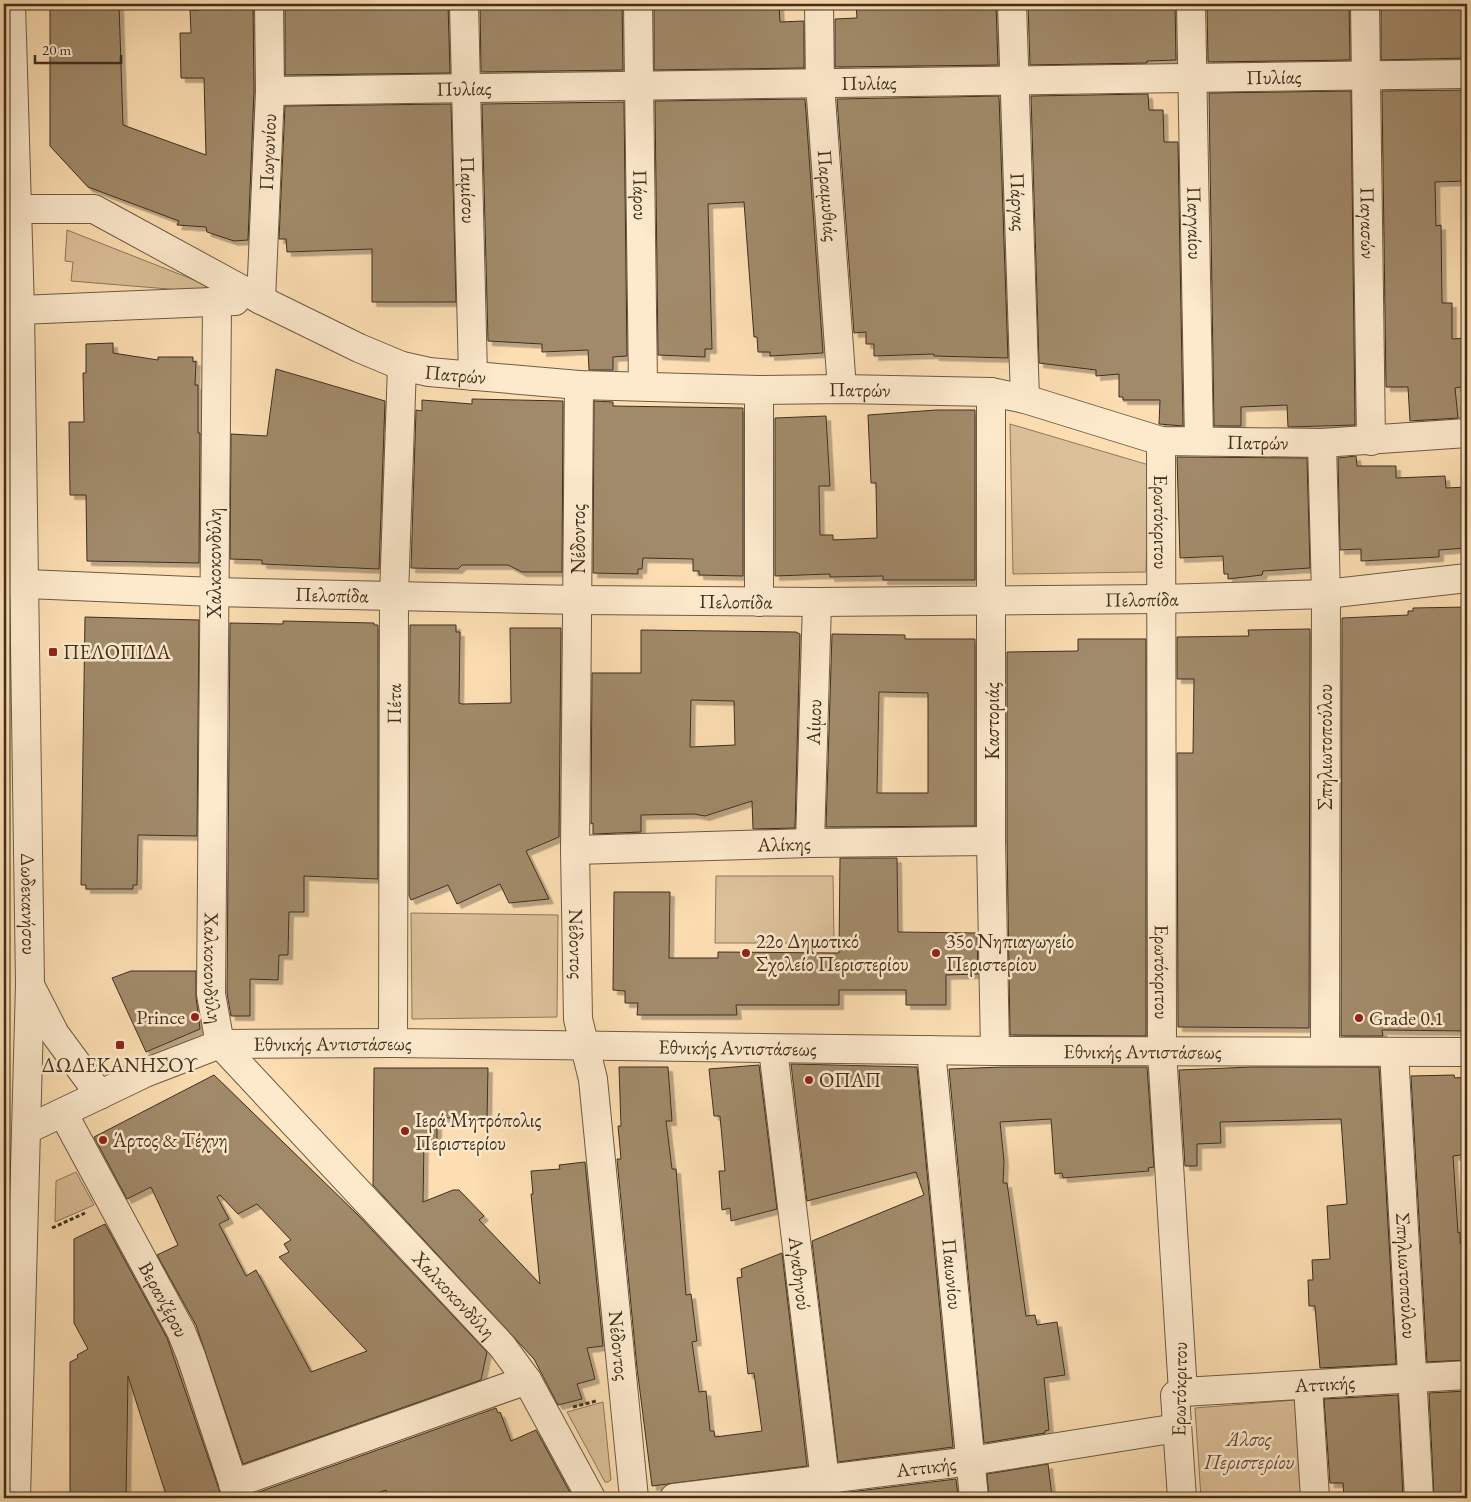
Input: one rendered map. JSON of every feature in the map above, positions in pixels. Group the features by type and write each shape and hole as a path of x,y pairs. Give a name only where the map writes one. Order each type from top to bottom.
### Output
{"street":[{"name":"Δωδεκανήσου","path":"11,4 10,209 16,846 30,984 26,1130 16,1233 16,1498"},
{"name":"Πωγωνίου","path":"261,300 270,90 269,4"},
{"name":"Παμίσου","path":"464,4 473,376"},
{"name":"Πάρου","path":"638,4 643,386"},
{"name":"Παραμυθιάς","path":"819,4 820,84 842,389"},
{"name":"Πάργας","path":"1012,4 1025,398"},
{"name":"Παγγαίου","path":"1191,4 1199,441"},
{"name":"Παγασών","path":"1365,4 1371,441"},
{"name":"Πυλίας","path":"270,90 1467,74"},
{"name":"Πατρών","path":"10,209 94,209 261,300 359,348 402,366 429,372 579,385 759,390 842,389 991,392 1025,398 1161,440 1322,443 1467,433"},
{"name":"Πατρών","path":"12,301 217,302 261,300"},
{"name":"Χαλκοκονδύλη","path":"217,302 211,994 220,1044 502,1346 527,1380 591,1498"},
{"name":"Πέτα","path":"393,1043 394,595 402,366"},
{"name":"Νέδοντος","path":"579,385 575,850 578,1019 592,1079 634,1498"},
{"path":"759,390 759,602"},
{"name":"Καστοριάς","path":"991,392 991,841 995,1051"},
{"name":"Ερωτόκριτου","path":"1161,440 1162,1051 1183,1392 1175,1395 1182,1498"},
{"name":"Σπηλιωτοπούλου","path":"1322,443 1326,594 1325,1051"},
{"name":"Πελοπίδα","path":"14,584 214,592 578,600 817,602 1161,599 1326,594 1467,578"},
{"name":"Αίμου","path":"810,843 817,602"},
{"name":"Αλίκης","path":"575,850 810,843 991,841"},
{"path":"30,984 43,1014 55,1034 100,1095"},
{"name":"Εθνικής Αντιστάσεως","path":"26,1130 173,1061 220,1044 393,1043 995,1051 1467,1052"},
{"name":"Αγαθηνού","path":"772,1049 826,1489"},
{"name":"Παιωνίου","path":"931,1050 974,1498"},
{"name":"Σπηλιωτοπούλου","path":"1394,1052 1419,1498"},
{"name":"Βερανζέρου","path":"63,1113 191,1356 236,1491"},
{"name":"Αττικής","path":"1183,1392 1467,1375"},
{"path":"236,1491 527,1380"},
{"path":"1308,1386 1315,1498"},
{"name":"Αττικής","path":"674,1498 826,1489 971,1461 1177,1428"}],"path":[{"path":"16,1233 111,1202"},
{"path":"546,1414 623,1394"}],"green space":[{"path":"67,230 230,294 71,281 73,262 65,261"},
{"path":"1010,424 1149,465 1146,572 1013,574"},
{"path":"716,876 833,876 834,943 715,943"},
{"path":"411,913 558,915 557,1017 412,1019"},
{"path":"76,1172 94,1205 55,1222 56,1181"},
{"name":"Άλσος Περιστερίου","path":"1296,1400 1301,1498 1201,1498 1195,1408"},
{"path":"603,1402 611,1480 608,1482 605,1482 567,1412"}],"building":[{"path":"50,4 119,4 123,125 206,155 204,78 181,78 180,33 191,33 190,10 199,10 199,4 253,4 254,91 248,240 234,241 207,232 206,227 177,225 179,221 88,187 50,146"},
{"path":"285,4 448,4 450,73 285,75"},
{"path":"480,4 622,4 623,70 481,72"},
{"path":"654,4 779,4 780,22 804,21 804,68 654,70"},
{"path":"856,4 890,4 891,9 956,7 956,4 996,4 998,65 835,67 835,19 857,18"},
{"path":"1028,4 1175,4 1176,60 1147,61 1147,63 1030,65"},
{"path":"1207,4 1349,4 1350,60 1208,62"},
{"path":"1381,4 1467,4 1467,58 1381,60"},
{"path":"1467,90 1467,181 1435,182 1436,226 1441,225 1442,303 1452,303 1452,339 1467,338 1467,386 1455,388 1458,418 1410,421 1408,387 1386,387 1382,91"},
{"path":"1351,91 1355,425 1288,427 1287,405 1241,407 1241,426 1214,426 1209,93"},
{"path":"1148,94 1149,110 1163,110 1164,142 1178,142 1183,426 1159,424 1160,400 1123,400 1123,397 1119,397 1119,374 1096,376 1096,370 1039,363 1031,96"},
{"path":"999,96 1008,358 934,356 934,354 874,356 874,344 866,344 866,332 854,333 837,99"},
{"path":"805,99 823,353 770,356 770,352 758,352 757,337 754,337 744,202 708,204 712,349 705,349 705,357 658,355 655,101"},
{"path":"624,102 627,356 613,357 613,370 589,370 588,350 542,352 542,344 488,341 482,104"},
{"path":"451,104 456,302 372,302 372,249 287,252 286,239 279,239 285,106"},
{"path":"113,343 113,353 158,360 158,357 193,357 193,362 196,361 195,385 198,385 198,433 200,433 199,563 87,561 86,495 70,495 69,422 84,422 83,373 86,373 86,344"},
{"path":"276,369 385,401 379,569 262,564 262,560 230,559 231,434 267,436"},
{"path":"472,399 563,401 562,572 522,572 508,565 462,565 458,569 411,568 416,410 422,411 422,400 472,404"},
{"path":"594,401 613,402 613,406 743,408 743,576 699,575 699,571 693,571 693,559 643,558 642,569 638,569 638,574 593,573"},
{"path":"936,410 975,410 975,580 883,580 883,576 830,577 830,574 775,576 775,418 826,416 830,486 819,486 820,535 833,535 833,540 877,538 876,483 871,483 868,415"},
{"path":"1356,456 1357,466 1396,466 1396,478 1445,476 1446,488 1467,487 1467,548 1439,550 1439,557 1361,561 1361,549 1340,550 1338,458"},
{"path":"1177,457 1307,458 1310,568 1263,571 1262,575 1228,579 1228,574 1224,574 1223,556 1180,558"},
{"path":"1467,607 1467,1031 1382,1030 1383,1036 1341,1036 1342,618 1408,615 1408,611 1413,611 1413,608"},
{"path":"85,617 199,620 197,836 138,835 137,885 133,885 133,889 86,889 86,885 81,885"},
{"path":"283,621 374,623 374,625 378,625 378,879 304,876 304,912 289,912 288,955 279,955 278,980 250,979 250,1016 231,1016 227,993 230,623 283,624"},
{"path":"410,625 456,625 456,632 460,632 459,703 462,704 511,703 510,628 561,628 559,837 526,851 549,899 509,903 500,884 457,904 448,885 411,900 409,895"},
{"path":"1310,629 1309,1028 1178,1027 1177,753 1193,753 1194,679 1177,679 1177,637 1249,636 1248,630"},
{"path":"641,630 796,632 800,634 795,828 753,829 752,801 705,816 694,814 641,815 641,832 593,834 593,823 591,824 592,673 641,673","holes":["691,700 734,701 735,745 690,747"]},
{"path":"832,634 905,635 905,639 975,639 975,826 826,827","holes":["879,692 928,693 928,793 877,793"]},
{"path":"1078,639 1146,639 1146,1036 1010,1035 1007,652 1078,651"},
{"path":"840,858 897,858 898,932 977,933 978,974 946,975 946,1005 906,1005 906,990 839,990 839,1005 736,1005 737,1015 637,1015 638,1003 625,1003 625,991 613,990 614,892 670,892 669,958 718,958 718,952 839,953"},
{"path":"131,971 196,971 196,997 200,1029 146,1052 112,978"},
{"path":"791,1064 917,1067 953,1447 838,1462 812,1241 924,1195 916,1172 807,1201"},
{"path":"759,1065 777,1209 731,1221 730,1208 722,1210 719,1171 725,1171 720,1116 714,1116 709,1069"},
{"path":"619,1067 668,1067 672,1121 666,1121 672,1169 676,1169 686,1295 691,1294 697,1341 692,1342 699,1392 706,1391 710,1431 714,1431 715,1437 762,1431 754,1373 748,1374 737,1278 742,1277 741,1269 782,1253 807,1466 652,1486 637,1368 617,1159 621,1159 618,1126 621,1126"},
{"path":"1147,1067 1154,1167 1148,1168 1149,1171 1063,1178 1062,1173 1055,1174 1051,1119 1000,1122 1004,1161 1003,1183 1007,1183 1026,1316 1035,1315 1037,1325 1057,1322 1065,1375 1044,1378 1049,1430 1045,1431 1045,1433 984,1443 949,1069"},
{"path":"1252,1067 1379,1067 1396,1364 1320,1368 1315,1306 1309,1306 1308,1280 1313,1280 1312,1260 1330,1259 1327,1206 1347,1204 1341,1119 1220,1122 1221,1143 1197,1144 1197,1166 1185,1166 1179,1070"},
{"path":"374,1068 488,1068 487,1118 437,1118 437,1143 424,1143 423,1202 453,1190 459,1190 484,1216 479,1220 540,1284 531,1194 533,1194 531,1171 560,1169 559,1165 585,1162 603,1346 587,1348 595,1379 577,1384 582,1399 558,1405 534,1359 373,1185"},
{"path":"214,1075 358,1215 487,1352 481,1380 243,1464 196,1325 157,1255 178,1245 151,1187 127,1199 94,1137","holes":["220,1195 238,1214 257,1204 291,1240 284,1244 289,1252 279,1257 367,1351 311,1372 256,1270 246,1276 219,1224 229,1219 217,1197"]},
{"path":"1454,1075 1455,1078 1467,1077 1467,1154 1453,1156 1458,1233 1460,1232 1460,1243 1467,1243 1467,1360 1427,1362 1411,1076"},
{"path":"105,1224 167,1338 222,1498 167,1498 128,1376 126,1498 70,1498 70,1362 78,1358 77,1355 88,1349 74,1323 74,1239"},
{"path":"1467,1391 1467,1498 1434,1498 1429,1393"},
{"path":"1398,1395 1403,1498 1344,1498 1343,1483 1330,1483 1324,1399"},
{"path":"496,1408 498,1413 500,1412 511,1441 536,1430 573,1498 388,1498 386,1490 363,1498 253,1498 253,1494"},
{"path":"1048,1464 1052,1496 989,1498 987,1474"},
{"path":"956,1479 958,1498 842,1498 842,1493"}],"place":[{"name":"ΠΕΛΟΠΙΔΑ","path":"53,652"},
{"name":"22ο Δημοτικό Σχολείο Περιστερίου","path":"746,953"},
{"name":"35ο Νηπιαγωγείο Περιστερίου","path":"936,953"},
{"name":"Prince","path":"195,1017"},
{"name":"Grade 0.1","path":"1359,1018"},
{"name":"ΔΩΔΕΚΑΝΗΣΟΥ","path":"120,1045"},
{"name":"ΟΠΑΠ","path":"809,1080"},
{"name":"Ιερά Μητρόπολις Περιστερίου","path":"405,1131"},
{"name":"Άρτος & Τέχνη","path":"103,1140"}]}
